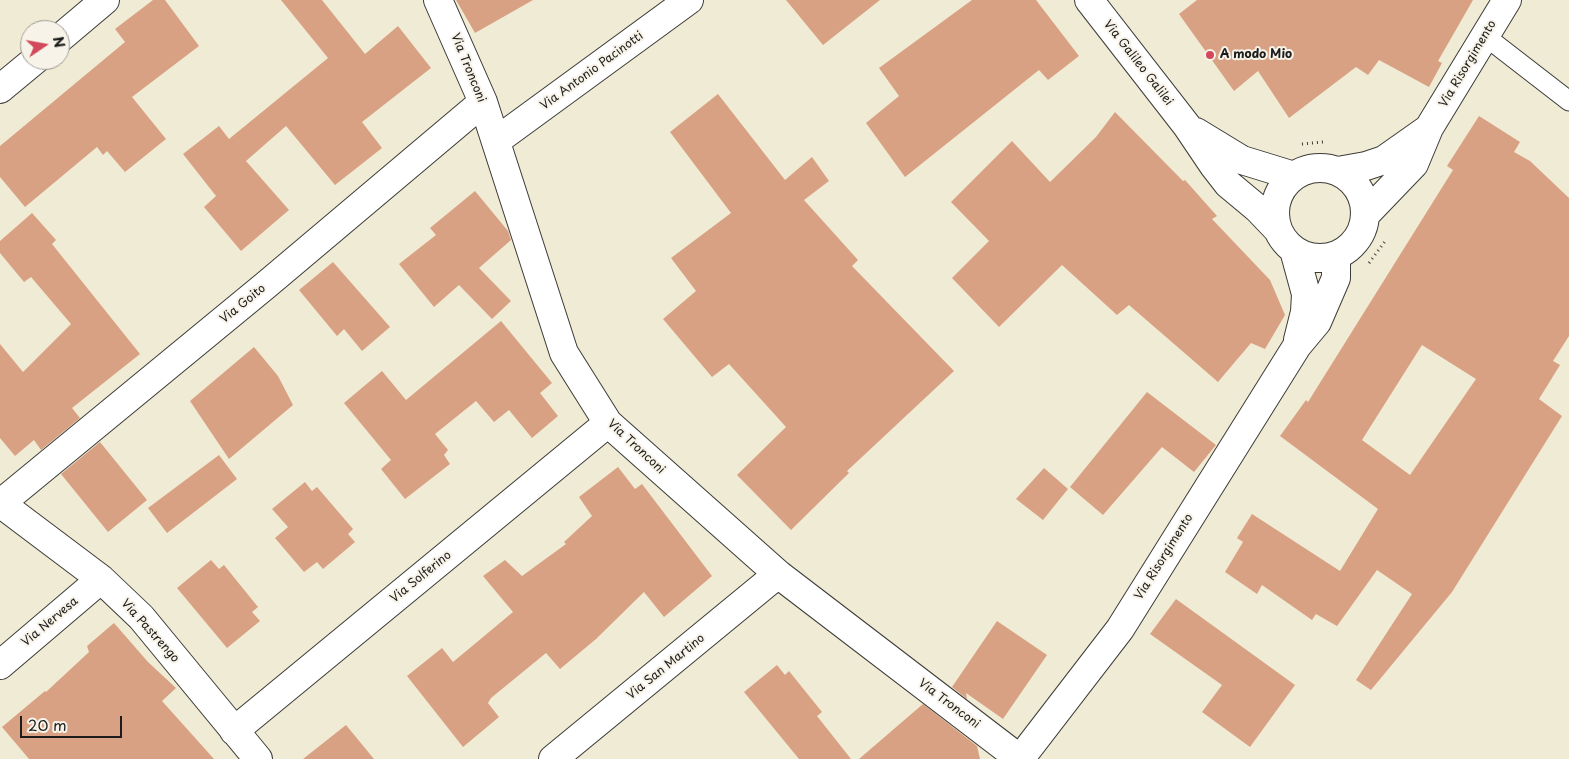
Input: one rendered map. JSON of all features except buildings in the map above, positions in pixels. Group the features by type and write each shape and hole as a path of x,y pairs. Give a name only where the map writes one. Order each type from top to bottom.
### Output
{"street":[{"path":"70,30 105,0"},
{"name":"Via Tronconi","path":"438,0 483,102 564,354 608,423 778,574 1020,759"},
{"name":"Via Antonio Pacinotti","path":"496,142 689,0"},
{"name":"Via Galileo Galilei","path":"1089,0 1187,126 1228,184 1252,204 1286,240"},
{"name":"Via Risorgimento","path":"1020,759 1120,629 1297,346 1318,322 1336,278 1336,256 1348,250 1357,240 1363,228 1366,214 1414,164 1429,128 1506,0"},
{"path":"0,89 23,70"},
{"name":"Via Goito","path":"0,503 266,285 483,102"},
{"name":"Via Galileo Galilei","path":"1187,126 1242,160 1294,176"},
{"name":"Via Risorgimento","path":"1297,346 1305,312 1306,294 1275,215 1277,200 1283,186 1294,176 1308,169 1323,168 1338,171 1366,166 1384,160 1429,128"},
{"path":"1338,171 1349,178 1358,188 1364,201 1366,214"},
{"path":"1286,240 1307,257 1322,259 1336,256"},
{"name":"Via Solferino","path":"234,730 608,423"},
{"name":"Via Pastrengo","path":"0,503 101,579 141,617 258,759"},
{"name":"Via San Martino","path":"553,759 778,574"},
{"name":"Via Nervesa","path":"0,665 101,579"}],"lane":[{"path":"1484,36 1569,101"}],"path":[{"path":"1297,145 1325,142"}],"place":[{"name":"A modo Mio","path":"1210,55"}]}
